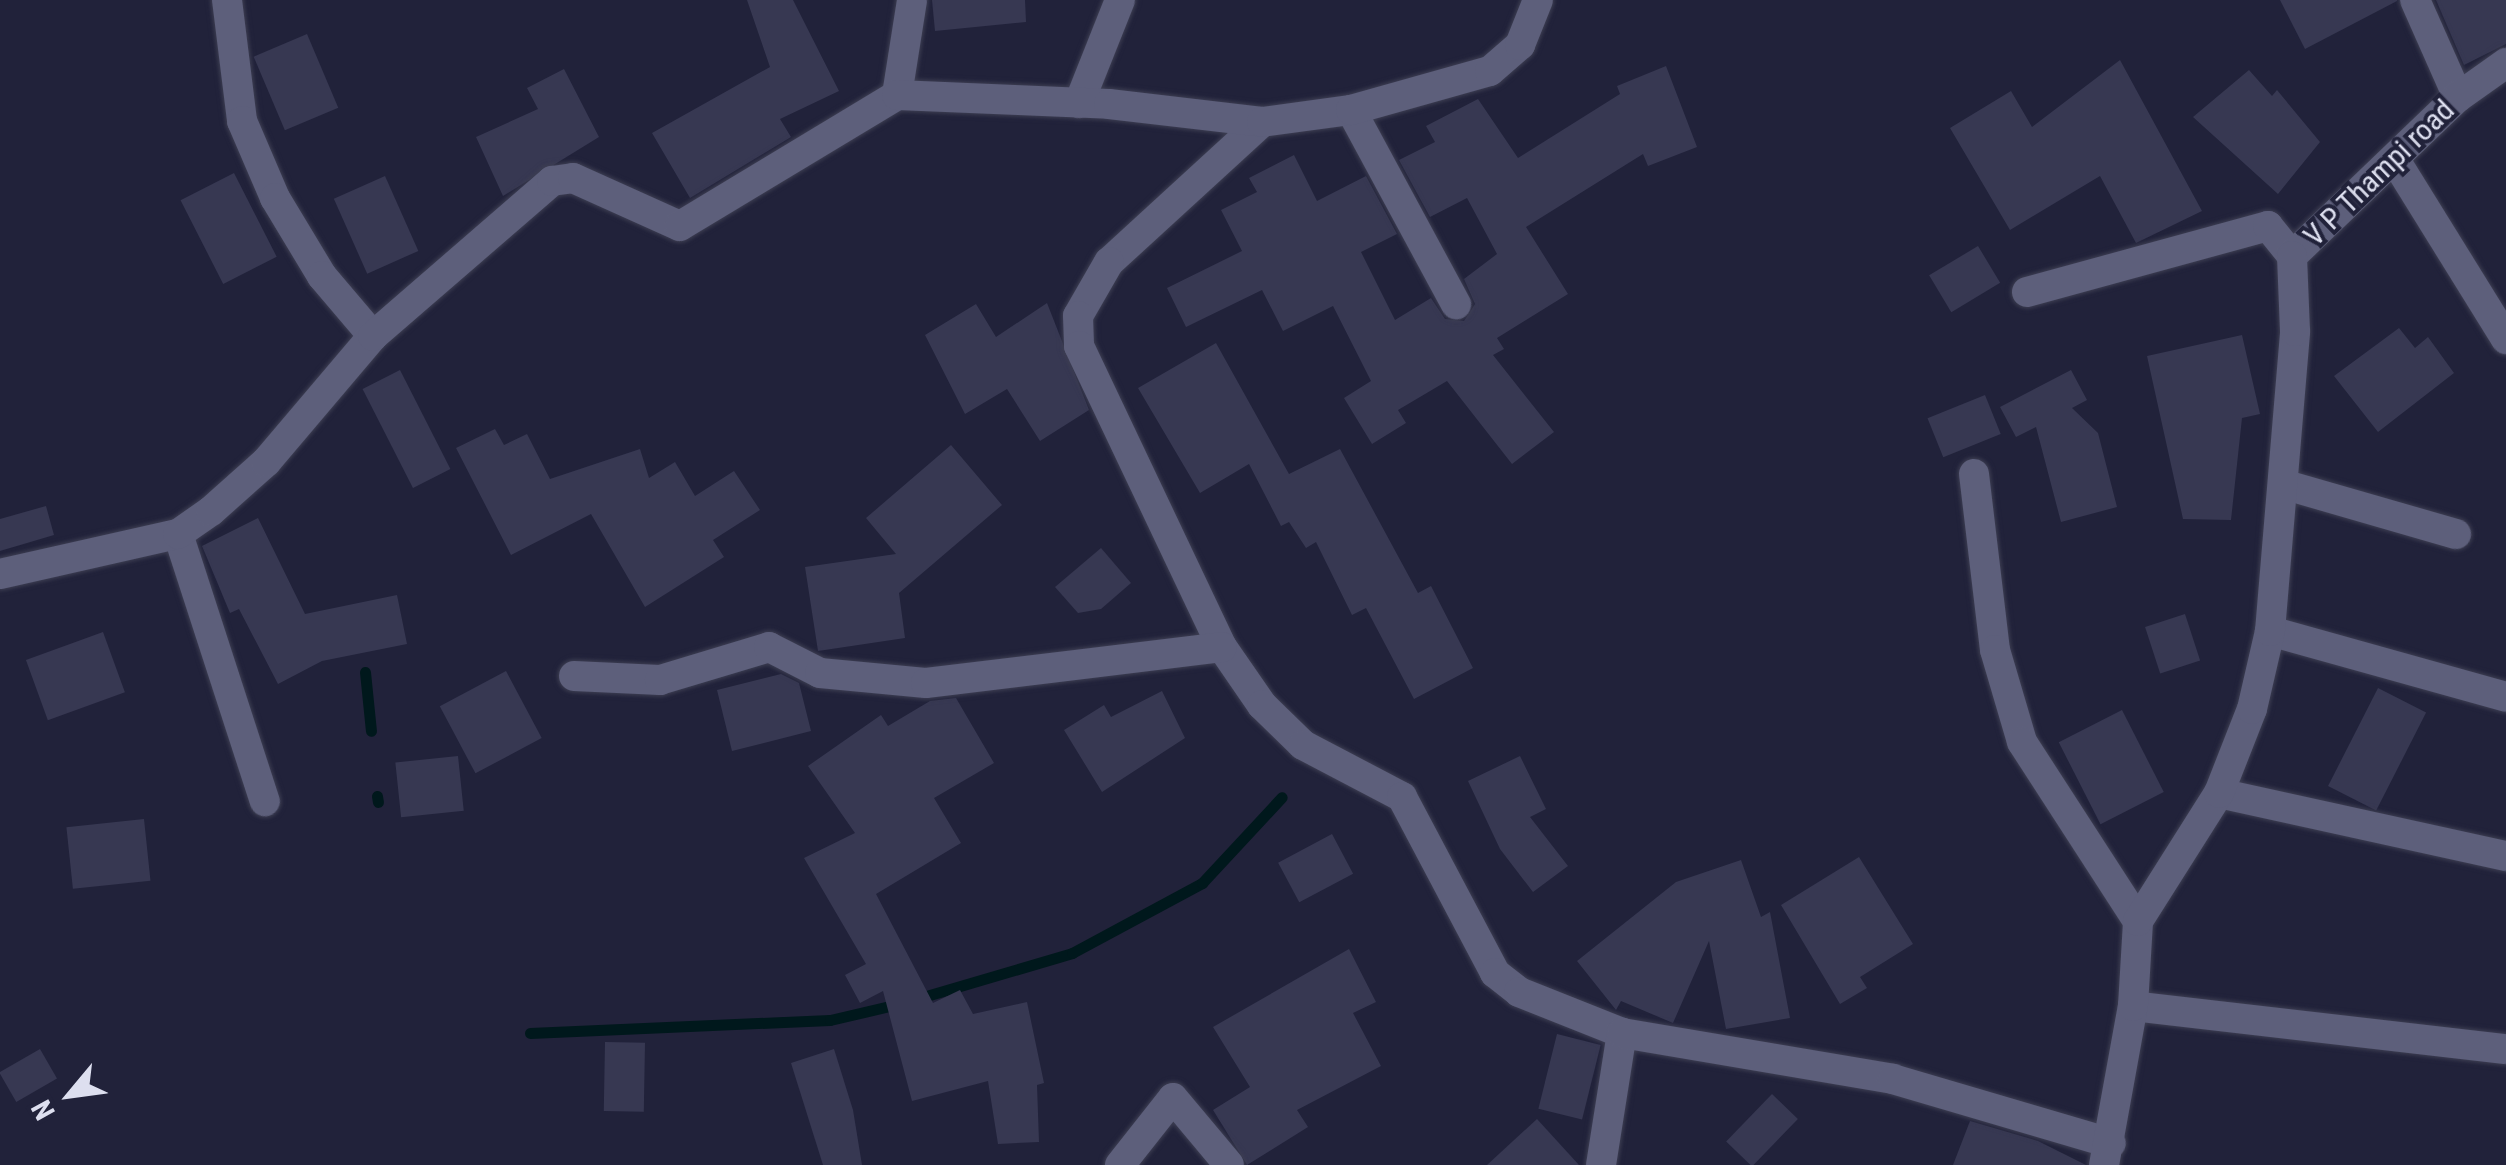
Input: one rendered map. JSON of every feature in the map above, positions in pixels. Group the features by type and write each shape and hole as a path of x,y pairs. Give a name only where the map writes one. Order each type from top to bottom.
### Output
{"street":[{"path":"227,0 242,121 275,198 322,276 373,336"},
{"path":"897,95 912,0"},
{"path":"1079,103 1120,0"},
{"path":"0,574 178,534 266,462 373,336 552,181 573,178 660,223 689,224 897,95 1079,103 1262,122 1351,110 1490,71 1520,45 1538,0"},
{"path":"2415,0 2458,97"},
{"name":"V P Thampi road","path":"2027,292 2268,226 2292,256 2458,97 2506,62"},
{"path":"1351,110 1456,304"},
{"path":"1262,122 1109,262 1084,299 1076,332 1222,647 1287,733 1402,797 1495,974 1519,992 1622,1033 1893,1080 2107,1154 2133,1006 2138,921 2219,793 2252,710 2270,631 2286,486 2292,256"},
{"path":"2395,160 2506,339"},
{"path":"1974,474 1995,650 2022,742 2138,921"},
{"path":"2286,486 2456,534"},
{"path":"178,534 265,801"},
{"path":"2270,631 2506,697"},
{"path":"574,676 660,680 769,647 820,674 926,683 1222,647"},
{"path":"2219,793 2506,856"},
{"path":"2133,1006 2506,1049"},
{"path":"1602,1165 1622,1033"},
{"path":"1120,1165 1173,1098 1229,1165"}],"building":[{"path":"747,0 793,0 839,91 780,119 791,137 690,198 652,133 770,67"},
{"path":"932,0 1025,0 1026,22 935,31"},
{"path":"2280,0 2397,0 2397,1 2305,49"},
{"path":"2436,0 2506,0 2506,44 2464,65"},
{"path":"307,34 338,108 285,130 254,57"},
{"path":"2120,60 2202,211 2136,243 2100,176 2010,230 1950,128 2011,91 2032,127"},
{"path":"1666,66 1697,147 1648,166 1643,154 1526,227 1568,294 1497,338 1504,349 1493,355 1554,432 1512,464 1447,381 1398,410 1406,423 1372,444 1344,398 1371,381 1333,306 1283,331 1262,290 1186,327 1167,288 1242,251 1221,210 1257,192 1249,178 1294,155 1317,201 1366,176 1397,234 1361,252 1395,320 1431,298 1445,319 1464,321 1475,304 1464,279 1497,254 1467,198 1430,217 1399,160 1435,142 1426,126 1478,99 1518,158 1620,94 1617,86"},
{"path":"564,69 599,137 503,196 476,137 538,109 527,88"},
{"path":"2249,70 2272,96 2277,90 2320,142 2278,194 2193,117"},
{"path":"234,173 277,257 223,284 181,200"},
{"path":"385,176 418,251 367,274 334,199"},
{"path":"1978,246 2000,283 1951,312 1929,275"},
{"path":"1047,303 1089,410 1040,441 1007,389 965,414 925,335 976,304 996,337"},
{"path":"2399,328 2415,348 2428,337 2454,373 2378,432 2334,376"},
{"path":"2242,335 2260,414 2242,418 2231,520 2183,519 2147,356"},
{"path":"1216,343 1289,474 1340,449 1418,593 1431,586 1473,668 1414,699 1366,608 1352,615 1316,542 1306,548 1289,522 1281,526 1249,464 1200,493 1138,388"},
{"path":"400,370 450,469 413,488 363,389"},
{"path":"2071,370 2087,400 2072,408 2098,433 2117,507 2061,522 2036,427 2016,437 2000,407"},
{"path":"1985,395 2001,434 1943,457 1928,418"},
{"path":"495,429 504,445 527,434 550,479 640,449 649,478 675,462 695,496 734,471 760,510 713,540 724,557 645,607 591,514 511,555 456,448"},
{"path":"951,445 1002,505 899,593 905,638 818,651 805,567 896,554 866,518"},
{"path":"46,506 54,535 0,551 0,519"},
{"path":"258,518 305,614 397,595 407,644 322,661 278,684 239,609 230,613 202,546"},
{"path":"1101,548 1131,583 1101,609 1078,613 1055,587"},
{"path":"2185,614 2200,661 2160,674 2145,627"},
{"path":"103,632 125,692 48,720 26,660"},
{"path":"506,671 542,738 475,773 440,706"},
{"path":"781,674 799,683 811,731 732,751 717,690"},
{"path":"2378,688 2426,713 2376,811 2328,786"},
{"path":"1162,691 1185,738 1102,792 1064,730 1104,705 1111,717"},
{"path":"956,698 994,763 934,798 961,843 876,894 933,1003 960,990 973,1014 1027,1002 1044,1083 1037,1085 1039,1142 998,1144 988,1081 912,1101 883,991 860,1003 845,975 866,964 804,858 855,833 808,766 881,715 888,726 930,701"},
{"path":"2122,710 2164,792 2101,824 2059,742"},
{"path":"458,756 464,811 401,817 395,763"},
{"path":"1520,756 1546,809 1530,817 1568,866 1533,892 1500,849 1468,781"},
{"path":"144,819 150,881 73,889 66,827"},
{"path":"1332,834 1353,874 1299,902 1278,863"},
{"path":"1859,857 1913,944 1860,977 1867,988 1840,1004 1781,905"},
{"path":"1741,860 1761,917 1770,912 1790,1018 1726,1029 1709,941 1673,1023 1621,1001 1616,1010 1577,961 1676,882"},
{"path":"1349,949 1376,1002 1353,1013 1381,1066 1297,1110 1308,1127 1247,1165 1213,1110 1250,1087 1213,1027"},
{"path":"1557,1034 1601,1045 1582,1120 1538,1109"},
{"path":"605,1042 645,1043 644,1112 604,1111"},
{"path":"40,1049 57,1078 16,1102 0,1072"},
{"path":"834,1049 853,1110 862,1165 823,1165 791,1063"},
{"path":"1772,1094 1798,1119 1753,1165 1726,1141"},
{"path":"1537,1119 1579,1165 1487,1165"},
{"path":"1970,1121 2038,1141 2086,1165 1953,1165"}],"waterway":[{"path":"365,672 371,731"},
{"path":"377,796 378,802"},
{"path":"916,999 1072,953 1202,883 1282,797"},
{"path":"530,1033 830,1020 898,1004"}]}
